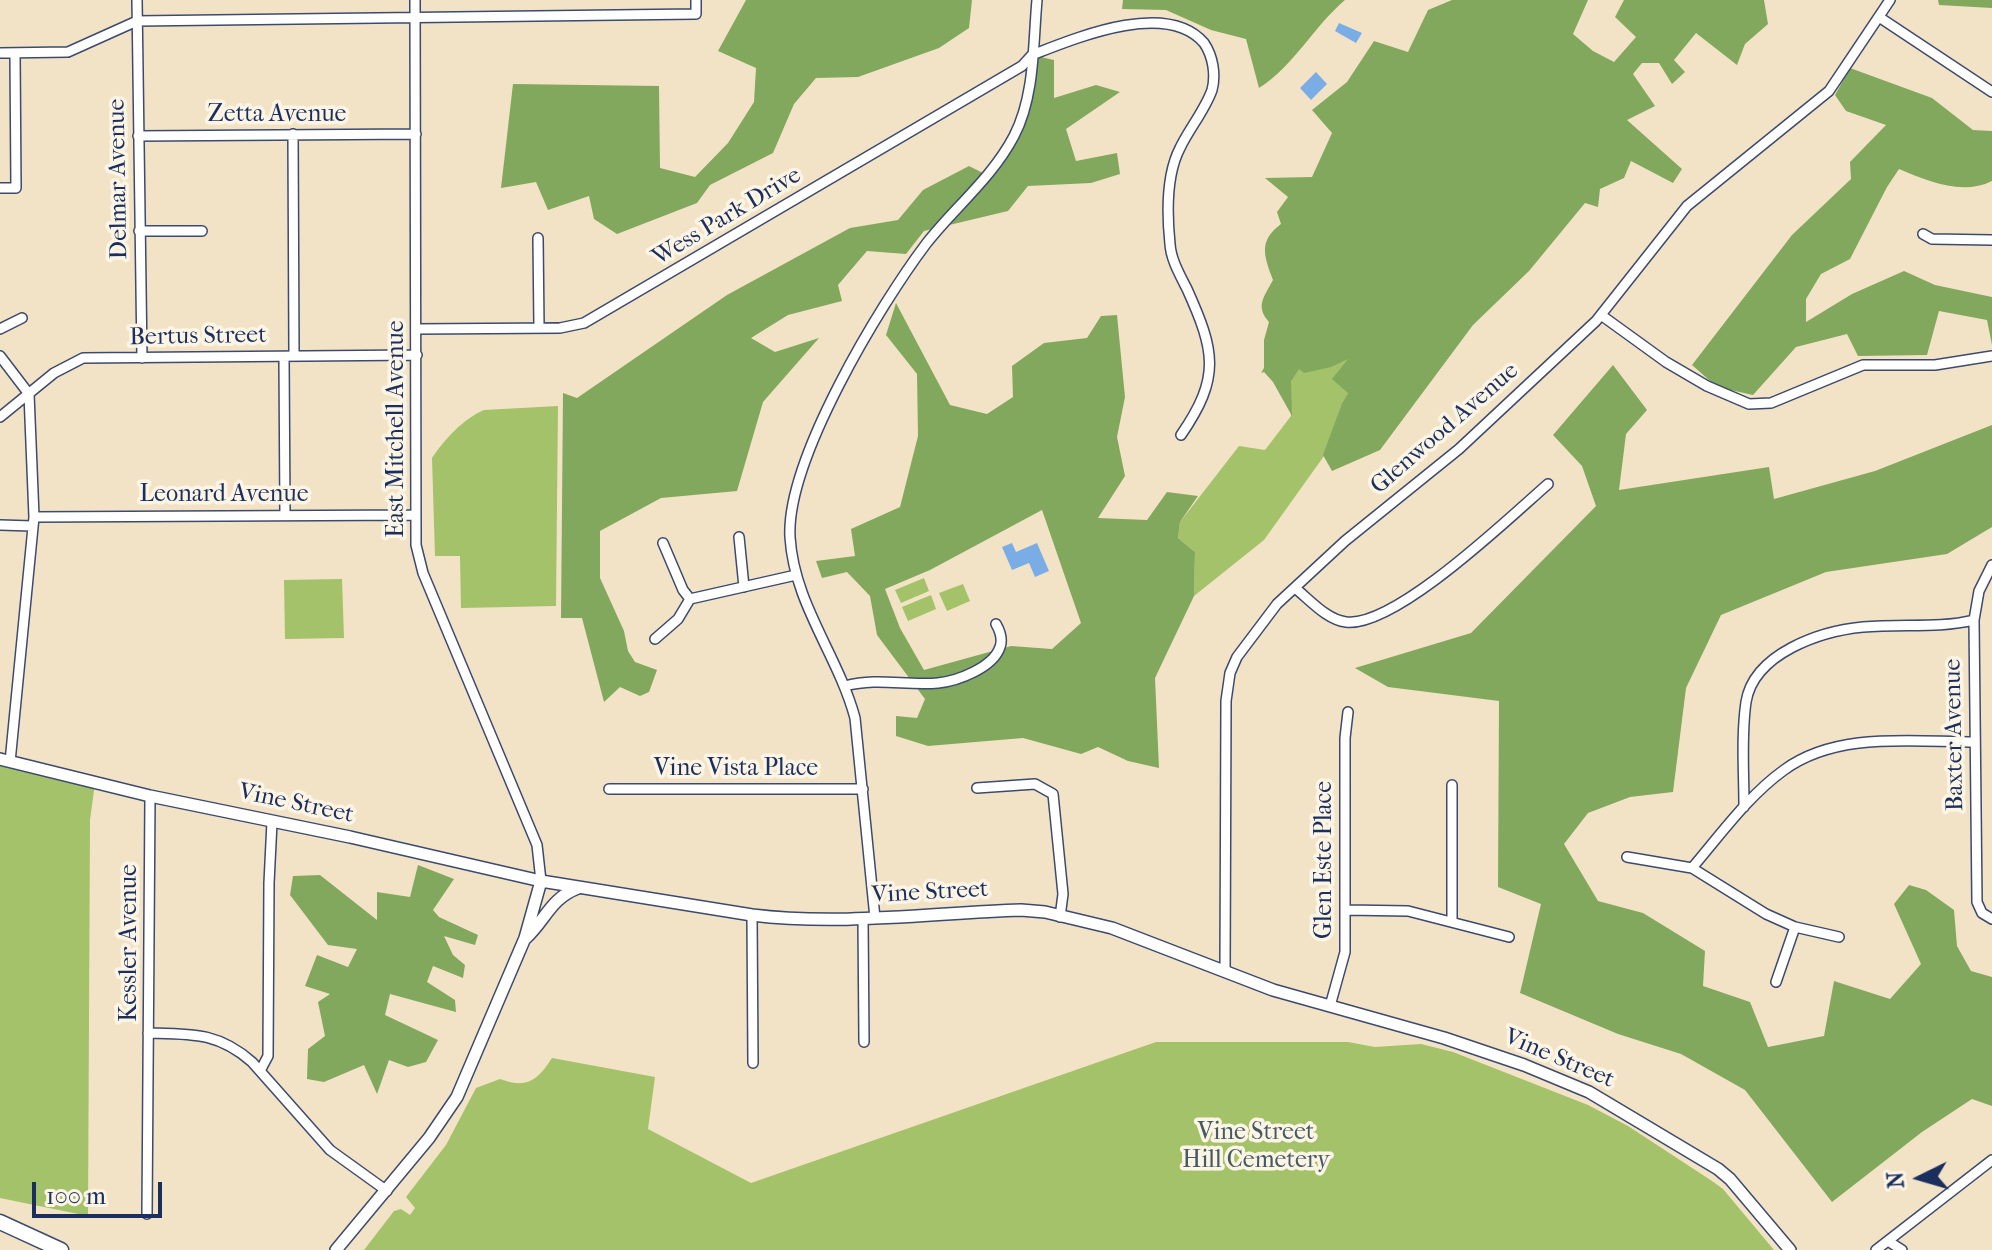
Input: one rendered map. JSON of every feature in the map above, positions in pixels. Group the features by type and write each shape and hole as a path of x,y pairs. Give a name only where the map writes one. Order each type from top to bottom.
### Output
{"highway":[{"path":"0,1222 61,1250"}],"main road":[{"name":"Vine Street","path":"5,761 150,796 541,881 752,915 779,919 869,918 1021,910 1112,928 1273,990 1444,1038 1524,1065 1589,1092 1723,1172 1790,1250"},
{"path":"336,1250 387,1191 457,1097 525,938 541,881"},
{"path":"525,938 543,921 554,902 567,892 580,888"}],"street":[{"name":"Delmar Avenue","path":"137,0 142,358"},
{"name":"East Mitchell Avenue","path":"415,0 416,545 423,573 537,845 541,881"},
{"path":"0,53 68,52 137,21 696,14 696,0"},
{"path":"864,1042 869,918 858,738 845,686 813,623 796,575 790,534 794,498 821,423 890,293 928,242 987,176 1014,135 1027,97 1037,0"},
{"name":"Glenwood Avenue","path":"1225,971 1226,701 1230,673 1246,641 1277,604 1345,541 1459,449 1601,315 1687,206 1829,91 1890,0"},
{"name":"Wess Park Drive","path":"417,329 572,326 595,318 1022,66 1032,55 1117,22 1140,17 1164,18 1187,26 1202,39 1214,73 1212,89 1179,149 1170,185 1170,246 1173,260 1206,330 1210,351 1207,389 1200,408 1181,435"},
{"path":"1879,17 1992,92"},
{"path":"0,188 16,188 15,53"},
{"path":"285,515 293,134"},
{"name":"Zetta Avenue","path":"138,136 416,134"},
{"path":"139,231 202,231"},
{"path":"1923,234 1932,239 1992,240"},
{"path":"538,238 539,327"},
{"path":"1601,315 1666,362 1707,386 1749,404 1771,403 1863,365 1935,365 1992,356"},
{"path":"0,329 22,318"},
{"name":"Bertus Street","path":"0,417 54,373 83,358 417,355"},
{"path":"0,356 29,394 33,522 5,761"},
{"path":"1295,588 1332,618 1352,623 1365,620 1430,586 1548,484"},
{"name":"Leonard Avenue","path":"0,525 285,515 415,515"},
{"path":"739,537 744,587"},
{"path":"663,543 690,599"},
{"name":"Baxter Avenue","path":"1992,565 1979,591 1974,620 1978,908 1992,919"},
{"path":"655,639 678,619 690,599 796,575"},
{"path":"1744,807 1746,702 1755,679 1769,663 1801,644 1840,631 1876,626 1948,627 1974,620"},
{"path":"845,686 876,681 938,683 961,677 996,655 1001,646 1001,635 996,624"},
{"name":"Glen Este Place","path":"1330,1006 1345,952 1345,738 1348,712"},
{"path":"1692,868 1744,807 1785,769 1823,750 1863,743 1975,742"},
{"path":"977,788 1035,784 1053,794 1063,894 1060,917"},
{"path":"1452,785 1452,921"},
{"name":"Vine Vista Place","path":"609,789 863,789"},
{"name":"Kessler Avenue","path":"150,796 148,1033 200,1034 240,1052 330,1150 387,1191"},
{"path":"260,1071 268,1056 272,822"},
{"path":"1627,857 1692,868 1766,914 1795,927 1839,937"},
{"path":"1346,910 1408,911 1509,937"},
{"path":"752,915 753,1063"},
{"path":"1776,982 1795,927"},
{"path":"147,1214 148,1033"},
{"path":"1876,1250 1992,1160"},
{"path":"1888,1241 1902,1250"}],"green space":[{"path":"746,0 972,0 969,28 939,48 858,77 816,78 794,104 773,153 710,185 697,203 617,234 594,219 589,196 548,210 536,182 501,188 513,84 659,86 660,168 695,177 728,143 754,102 756,68 718,51"},
{"path":"1123,0 1345,0 1283,69 1259,88 1246,39 1211,30 1166,10 1122,9"},
{"path":"1452,0 1588,0 1573,34 1593,51 1614,62 1636,37 1615,17 1624,0 1764,0 1768,24 1745,44 1737,65 1696,33 1674,60 1685,72 1672,84 1659,63 1642,63 1633,74 1655,106 1627,120 1682,169 1673,183 1631,161 1624,178 1600,189 1598,207 1585,203 1529,271 1473,325 1380,450 1332,471 1323,455 1348,393 1332,379 1348,359 1331,367 1304,373 1299,369 1291,382 1292,416 1273,382 1264,372 1261,373 1269,322 1262,306 1273,280 1265,249 1269,237 1281,224 1277,212 1288,197 1265,178 1312,177 1332,133 1312,110 1347,82 1374,41 1408,52 1428,10"},
{"path":"1938,0 1992,0 1992,8 1939,5"},
{"path":"1032,55 1054,60 1054,98 1096,85 1120,92 1066,129 1076,161 1117,153 1120,174 1091,183 1028,186 1008,211 924,231 906,254 867,251 838,285 842,301 788,315 751,338 775,352 819,338 763,402 737,491 661,498 600,531 600,578 624,631 628,651 635,662 657,670 649,692 640,696 620,687 604,702 582,618 561,618 563,393 577,398 727,295 850,228 898,220 923,190 969,166 987,175 1022,116"},
{"path":"1850,68 1932,98 1973,130 1992,131 1992,181 1957,187 1899,169 1850,259 1821,274 1806,299 1806,322 1852,294 1904,271 1935,285 1992,297 1992,345 1987,320 1939,311 1927,355 1858,356 1847,334 1796,347 1753,395 1717,387 1692,365 1792,235 1851,179 1850,162 1886,125 1846,111 1835,95"},
{"path":"896,303 950,405 987,414 1013,397 1012,366 1044,343 1087,338 1101,316 1117,315 1125,397 1117,437 1125,476 1098,518 1147,520 1167,492 1198,496 1180,522 1178,538 1195,552 1194,596 1155,678 1159,768 1128,761 1098,747 1081,754 1023,738 928,746 896,736 896,716 917,718 925,699 877,635 870,596 847,572 822,578 816,561 855,556 851,529 900,507 918,436 917,374 886,335","holes":["1042,510 1081,623 1052,649 1011,646 924,670 900,628 885,589 930,570"]},
{"path":"1350,358 1348,393 1324,456 1264,540 1194,596 1195,552 1178,538 1180,522 1239,446 1265,450 1291,416 1291,382 1299,368"},
{"path":"1613,365 1647,410 1626,434 1619,490 1769,467 1774,499 1875,471 1992,425 1992,527 1947,554 1826,572 1721,615 1686,688 1673,792 1630,797 1588,813 1564,844 1598,901 1643,913 1705,951 1703,986 1750,1002 1768,1047 1824,1036 1834,981 1890,999 1921,964 1894,904 1909,885 1926,890 1954,910 1957,946 1971,971 1992,977 1992,1106 1972,1099 1922,1132 1832,1202 1745,1090 1681,1054 1618,1034 1520,993 1541,904 1498,887 1499,701 1388,687 1355,668 1471,633 1596,506 1582,466 1553,435"},
{"path":"558,406 556,606 461,608 460,556 435,556 432,458 455,430 484,410"},
{"path":"924,578 929,591 901,603 895,590"},
{"path":"342,579 344,638 285,639 284,580"},
{"path":"963,584 970,601 947,611 939,593"},
{"path":"931,595 936,609 908,621 902,607"},
{"path":"0,759 95,783 90,820 88,1216 0,1198"},
{"path":"418,865 454,879 433,910 439,917 478,935 475,945 444,936 453,955 465,965 463,978 433,966 427,982 455,1000 456,1012 390,994 385,1015 438,1040 426,1062 408,1067 389,1060 377,1094 364,1065 324,1082 307,1079 308,1049 325,1036 318,1002 330,994 305,986 317,955 348,967 357,949 328,945 290,895 293,876 320,875 377,920 377,892 410,897"},
{"name":"Vine Street Hill Cemetery","path":"1156,1042 1348,1042 1375,1047 1421,1044 1453,1052 1588,1105 1628,1126 1723,1189 1774,1250 364,1250 394,1211 401,1209 410,1215 415,1208 406,1197 446,1145 476,1088 500,1079 517,1083 530,1081 552,1058 655,1077 648,1129 751,1183"}],"water":[{"path":"1339,23 1362,33 1356,43 1335,31"},
{"path":"1316,72 1327,84 1311,100 1300,88"},
{"path":"1012,543 1016,552 1037,543 1049,571 1035,577 1029,563 1012,570 1002,547"}]}
